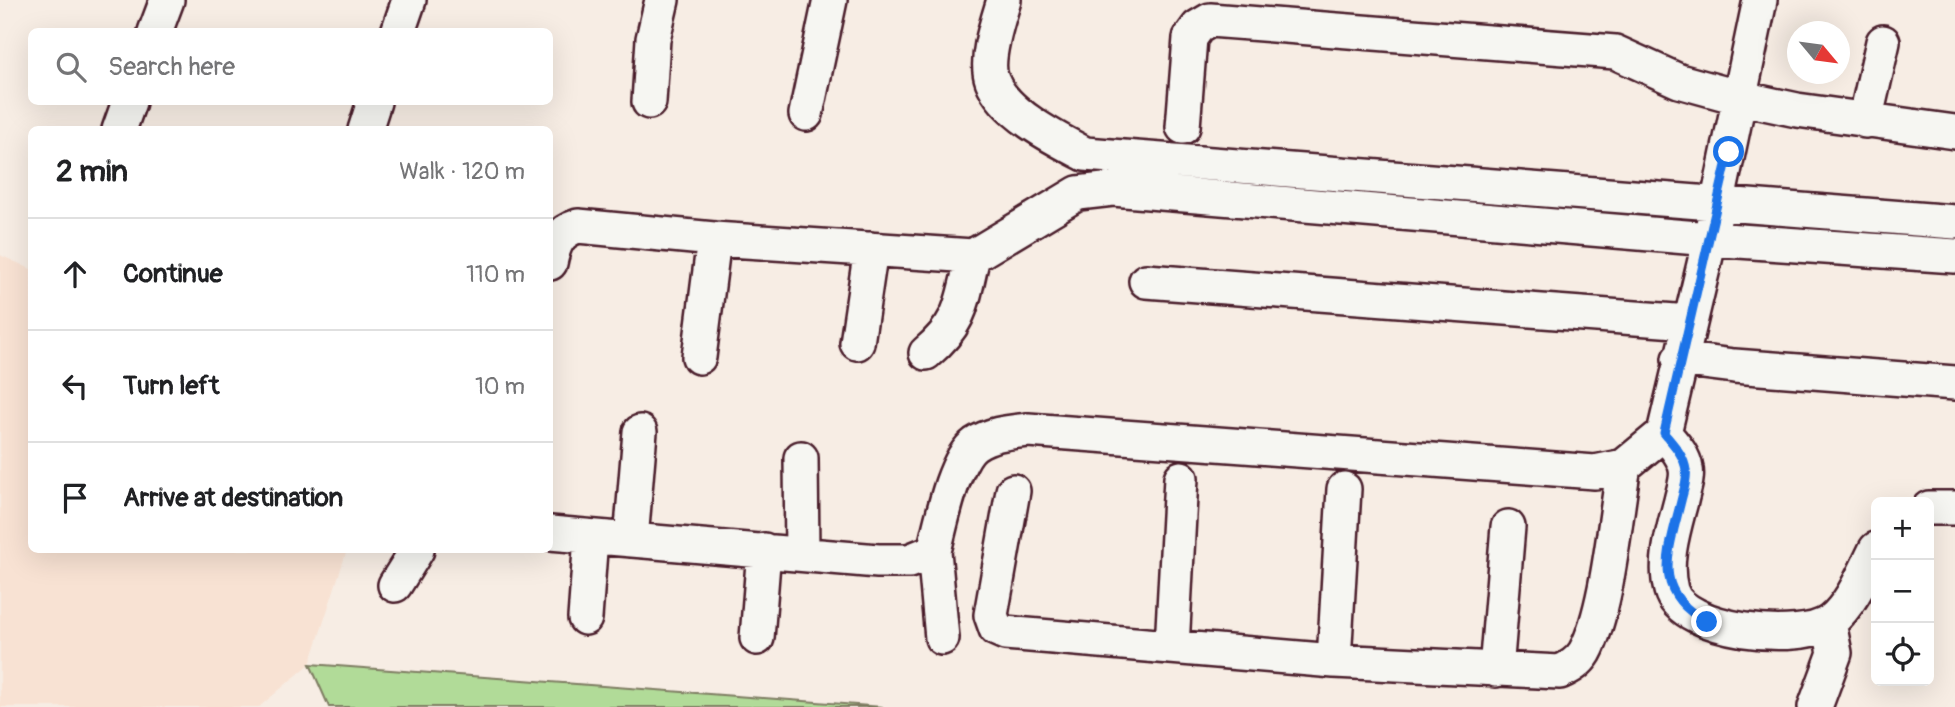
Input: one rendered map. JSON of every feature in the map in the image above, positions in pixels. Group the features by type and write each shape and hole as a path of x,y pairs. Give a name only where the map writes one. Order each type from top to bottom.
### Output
{"street":[{"path":"156,28 167,0"},
{"path":"399,28 409,0"},
{"path":"649,102 653,39 662,0"},
{"path":"806,114 830,0"},
{"path":"1004,0 993,37 992,80 1013,108 1050,136 1085,154 1955,222"},
{"path":"942,638 934,551 959,468 974,445 997,434 1028,430 1595,472 1624,466 1664,433 1679,359 1710,239 1715,203 1741,98 1760,0"},
{"path":"1183,127 1190,38 1198,27 1210,20 1615,52 1679,81 1741,98 1865,121 1955,132"},
{"path":"1865,121 1883,42"},
{"path":"120,126 128,105"},
{"path":"366,126 373,105"},
{"path":"553,254 559,237 565,230 578,226 714,239 973,256 1078,193 1113,189 1710,239 1955,256"},
{"path":"699,357 714,239"},
{"path":"857,343 871,249"},
{"path":"926,353 949,333 961,306 973,256"},
{"path":"1146,281 1689,322"},
{"path":"1679,359 1734,366 1955,383"},
{"path":"631,540 640,432"},
{"path":"1664,433 1682,455 1687,471 1668,568 1671,593 1687,611 1707,622 1736,629 1802,630 1829,623 1844,608 1871,558"},
{"path":"801,458 802,553"},
{"path":"1013,491 990,615 996,629 1005,633 1334,661 1560,672 1573,666 1584,653 1597,620 1624,466"},
{"path":"1172,647 1181,478"},
{"path":"1334,661 1344,489"},
{"path":"1934,508 1955,508"},
{"path":"1496,670 1508,527"},
{"path":"553,533 878,561 909,561 934,551"},
{"path":"585,618 591,537"},
{"path":"757,638 764,550"},
{"path":"395,585 415,553"},
{"path":"1815,707 1835,653 1829,623"}],"shaded area":[{"path":"0,255 28,268 28,553 346,553 310,664 259,707 0,707"}],"green space":[{"path":"310,664 883,707 329,707"}],"route":[{"path":"1707,622 1687,611 1671,593 1668,568 1687,471 1682,455 1664,433 1679,359 1710,239 1715,203 1729,152"}]}
